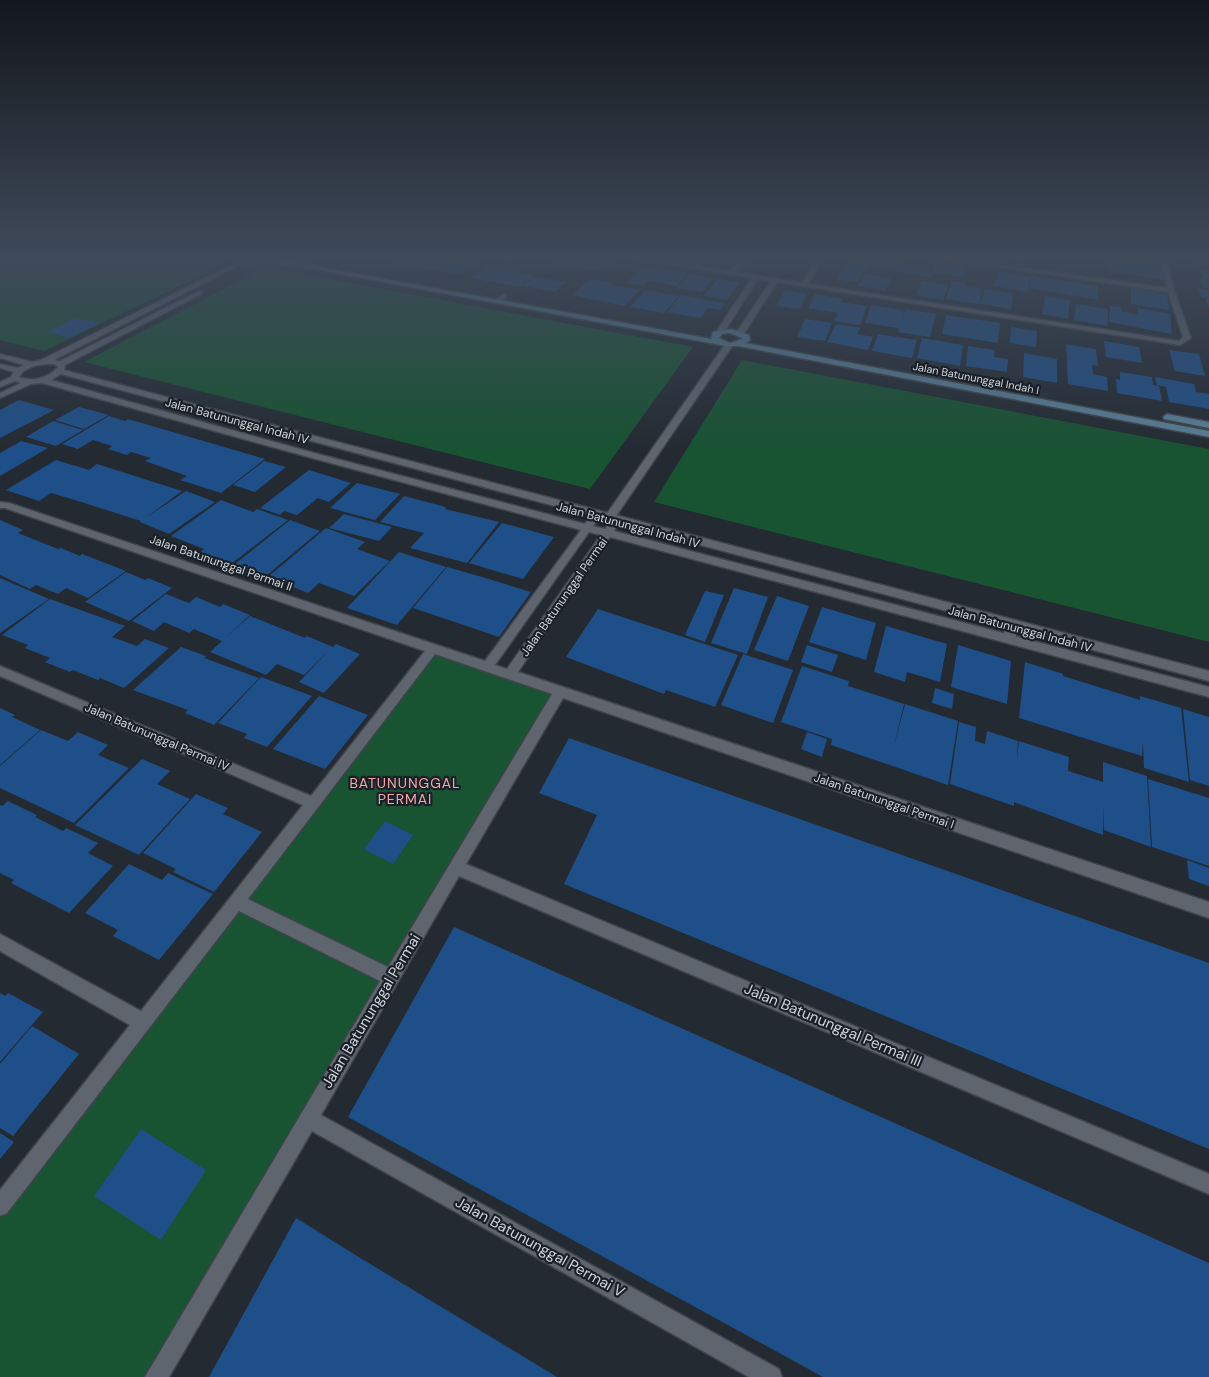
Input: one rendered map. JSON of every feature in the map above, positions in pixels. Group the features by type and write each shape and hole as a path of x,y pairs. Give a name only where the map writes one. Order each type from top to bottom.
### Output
{"street":[{"path":"0,356 31,364 44,362 121,323"},
{"path":"0,366 17,374 20,381 42,380 144,323"},
{"path":"638,323 718,336 740,333 746,337 738,343"},
{"path":"650,323 718,336"},
{"path":"718,336 726,323"},
{"path":"740,333 746,323"},
{"path":"1052,323 1180,343 1187,338 1182,323"},
{"name":"Jalan Batununggal Indah I","path":"718,336 738,343 1012,393 1209,425"},
{"name":"Jalan Batununggal Permai","path":"510,674 608,533 614,518 738,343"},
{"name":"Jalan Batununggal Indah IV","path":"44,362 55,362 61,368 332,443 1209,676"},
{"path":"0,385 31,364"},
{"name":"Jalan Batununggal Indah IV","path":"42,380 316,456 1209,692"},
{"path":"0,396 29,382"},
{"name":"Jalan Batununggal Indah I","path":"1012,393 1209,434"},
{"path":"316,456 332,443"},
{"name":"Jalan Batununggal Permai II","path":"0,505 6,505 433,649"},
{"name":"Jalan Batununggal Permai","path":"487,667 597,513"},
{"path":"1010,623 1010,640"},
{"path":"0,1206 433,649 560,691"},
{"name":"Jalan Batununggal Permai IV","path":"0,671 314,803"},
{"name":"Jalan Batununggal Permai","path":"156,1377 560,691"},
{"name":"Jalan Batununggal Permai I","path":"560,691 1209,910"},
{"name":"Jalan Batununggal Permai III","path":"456,867 1209,1184"},
{"path":"236,902 391,977"},
{"path":"0,942 143,1022"},
{"name":"Jalan Batununggal Permai V","path":"308,1118 771,1377"}],"green space":[{"path":"0,323 102,323 44,351 0,340"},
{"path":"158,323 566,323 693,347 590,489 84,362"},
{"path":"742,360 1209,449 1209,642 654,502"},
{"path":"435,652 557,693 145,1377 0,1377 0,1218"}],"building":[{"path":"65,323 98,323 70,338 46,332"},
{"path":"803,323 832,323 825,341 797,337"},
{"path":"867,323 934,323 930,337 898,332 899,328"},
{"path":"944,323 1000,323 998,343 942,334"},
{"path":"1092,323 1108,323 1108,326"},
{"path":"1116,323 1171,323 1172,334"},
{"path":"836,324 860,328 857,334 873,337 868,350 827,342"},
{"path":"1011,327 1037,331 1036,347 1010,343"},
{"path":"878,334 917,340 912,358 872,351"},
{"path":"922,338 963,345 960,366 917,358"},
{"path":"1104,341 1139,347 1142,363 1106,357"},
{"path":"1066,344 1096,349 1098,366 1092,365 1093,374 1107,377 1108,391 1068,384"},
{"path":"968,346 995,350 994,357 1008,359 1007,372 966,366"},
{"path":"1169,350 1199,354 1205,376 1175,371"},
{"path":"1024,353 1057,359 1057,383 1023,377"},
{"path":"1120,372 1152,377 1153,385 1159,386 1162,401 1117,393 1116,379 1120,380"},
{"path":"1155,377 1194,384 1196,392 1209,394 1209,409 1169,402 1166,387 1157,385"},
{"path":"19,400 54,410 0,438 0,410"},
{"path":"79,407 109,415 84,429 55,420"},
{"path":"109,416 125,421 128,419 265,459 221,493 180,480 187,476 145,461 151,458 131,452 127,455 108,449 112,446 93,440 78,449 62,444"},
{"path":"53,421 83,430 56,446 26,437"},
{"path":"21,441 48,448 0,476 0,453"},
{"path":"56,460 89,470 97,464 182,491 147,517 186,491 215,502 169,534 141,521 51,493 39,501 6,490"},
{"path":"264,461 286,467 255,492 233,485"},
{"path":"309,470 351,483 329,502 318,498 297,515 284,511 280,515 260,508"},
{"path":"357,483 400,494 375,520 330,508"},
{"path":"404,496 446,507 445,509 499,522 467,563 410,548 424,533 380,522"},
{"path":"221,500 253,512 257,509 288,520 227,567 197,555 204,549 171,536"},
{"path":"344,514 392,527 379,541 329,528"},
{"path":"0,520 23,530 18,533 58,549 61,548 80,556 82,554 126,571 88,598 66,588 58,594 36,585 30,589 0,575"},
{"path":"290,520 320,531 261,580 230,568"},
{"path":"502,523 554,537 523,579 469,563"},
{"path":"326,528 365,542 357,549 390,561 354,596 319,583 308,593 268,577"},
{"path":"399,552 446,567 397,625 347,608"},
{"path":"447,567 531,592 499,637 413,608"},
{"path":"126,572 145,580 148,578 172,588 129,621 85,602"},
{"path":"0,578 49,599 0,633"},
{"path":"734,588 768,597 747,654 711,643"},
{"path":"705,591 724,595 705,642 685,635"},
{"path":"166,594 189,603 196,597 220,607 223,604 250,615 225,638 250,616 305,638 307,636 333,647 336,644 360,654 324,693 299,682 329,650 304,675 277,664 266,675 210,652 222,641 194,629 189,633 164,622 154,631 132,621"},
{"path":"777,596 809,606 788,661 754,650"},
{"path":"50,599 125,626 112,637 137,646 145,639 169,648 124,688 100,678 98,680 73,670 70,672 45,662 50,658 25,648 28,645 2,635"},
{"path":"822,607 876,623 866,660 809,642"},
{"path":"598,609 738,655 715,707 666,690 664,694 566,657"},
{"path":"886,626 947,644 940,682 907,672 905,682 874,672"},
{"path":"807,645 838,655 832,672 801,662"},
{"path":"958,645 1011,661 1007,704 951,687"},
{"path":"181,647 206,656 204,658 259,678 214,725 185,713 188,710 133,690"},
{"path":"743,654 793,670 773,723 721,705"},
{"path":"1025,662 1140,700 1140,696 1181,708 1189,782 1144,768 1143,742 1142,756 1019,718"},
{"path":"802,666 849,681 848,686 904,704 893,750 905,704 958,721 948,785 831,745 832,739 781,722"},
{"path":"261,677 312,696 267,747 244,738 247,734 218,723"},
{"path":"935,688 954,694 952,709 932,703"},
{"path":"319,696 368,715 325,769 273,749"},
{"path":"0,708 15,715 12,717 40,730 0,765"},
{"path":"1183,709 1209,717 1209,786 1190,780"},
{"path":"959,722 976,727 975,741 985,744 987,731 1018,741 1017,759 1019,741 1069,757 1068,771 1103,782 1103,762 1147,776 1151,847 1104,830 1104,804 1103,835 1014,802 1014,806 950,784"},
{"path":"41,730 68,741 78,732 108,745 98,755 129,768 74,823 0,788 0,766"},
{"path":"807,732 827,739 822,757 801,749"},
{"path":"569,738 1209,963 1209,1149 564,884 597,815 539,793"},
{"path":"142,759 170,771 157,784 190,799 139,855 75,825"},
{"path":"1148,779 1209,798 1209,866 1152,847"},
{"path":"196,794 228,808 223,814 262,832 214,892 173,872 176,869 143,853"},
{"path":"8,801 37,815 35,817 63,831 66,828 98,843 88,853 113,866 69,913 11,883 14,880 0,873 0,805 2,806"},
{"path":"385,821 413,835 393,864 364,849"},
{"path":"1187,860 1209,868 1209,886 1189,879"},
{"path":"129,864 162,880 168,873 213,894 159,960 113,936 118,930 85,913"},
{"path":"454,927 1209,1263 1209,1377 823,1377 348,1117"},
{"path":"0,993 5,996 8,993 43,1012 0,1062"},
{"path":"32,1026 79,1054 13,1136 0,1128 0,1064"},
{"path":"141,1129 206,1170 161,1240 94,1196"},
{"path":"0,1133 14,1142 0,1159"},
{"path":"296,1218 362,1259 557,1377 209,1377"}],"district":[{"name":"BATUNUNGGAL PERMAI","path":"405,792"}]}
